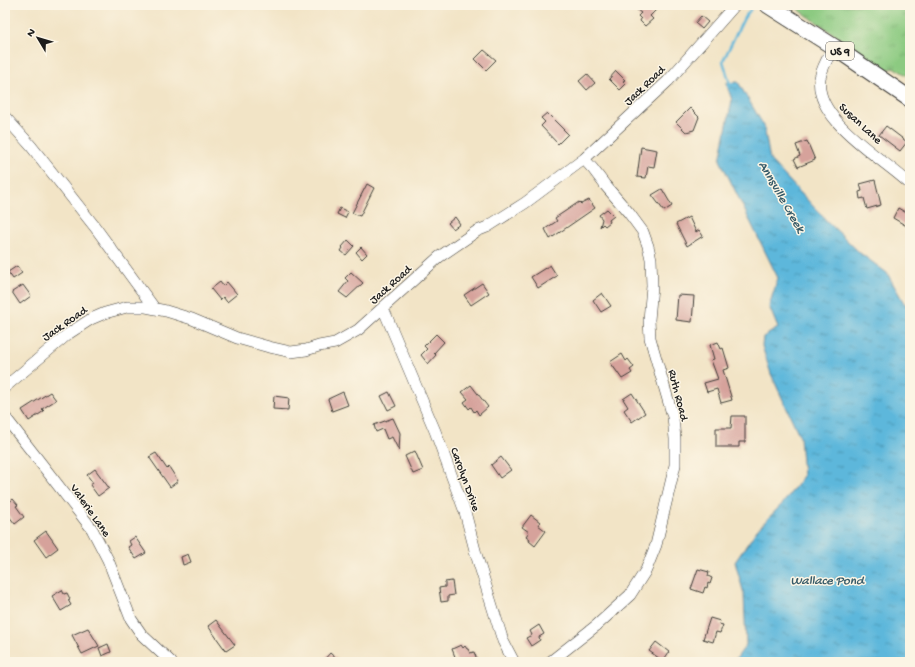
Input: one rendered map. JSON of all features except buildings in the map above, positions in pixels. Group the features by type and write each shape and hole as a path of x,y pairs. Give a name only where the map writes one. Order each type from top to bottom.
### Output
{"highway":[{"name":"US 9","path":"768,5 834,47 910,99"}],"street":[{"name":"Jack Road","path":"5,387 68,334 91,319 105,313 127,307 146,307 192,319 237,338 291,352 335,343 358,330 439,257 525,203 584,159 668,81 735,5"},
{"name":"Susan Lane","path":"834,47 824,64 820,78 820,94 824,105 835,120 851,135 910,184"},
{"path":"5,117 91,222 155,309"},
{"name":"Ruth Road","path":"550,662 576,642 630,594 646,570 656,544 675,465 673,417 650,338 649,320 652,286 651,259 648,246 643,232 634,219 584,159"},
{"name":"Carolyn Drive","path":"383,308 438,439 465,512 476,554 503,641 514,662"},
{"name":"Valerie Lane","path":"5,417 92,529 108,560 131,619 138,630 171,662"}],"green space":[{"path":"792,5 910,5 910,77 893,67 887,71"}],"water":[{"name":"Wallace Pond","path":"738,82 764,126 770,160 826,220 860,253 887,273 904,303 910,306 910,662 734,662 746,645 744,594 735,562 757,530 784,502 803,476 800,437 771,374 762,346 763,337 778,328 769,306 778,278 720,160 732,100 726,83"}],"waterway":[{"name":"Annsville Creek","path":"730,84 723,61 744,18 751,9"}]}
